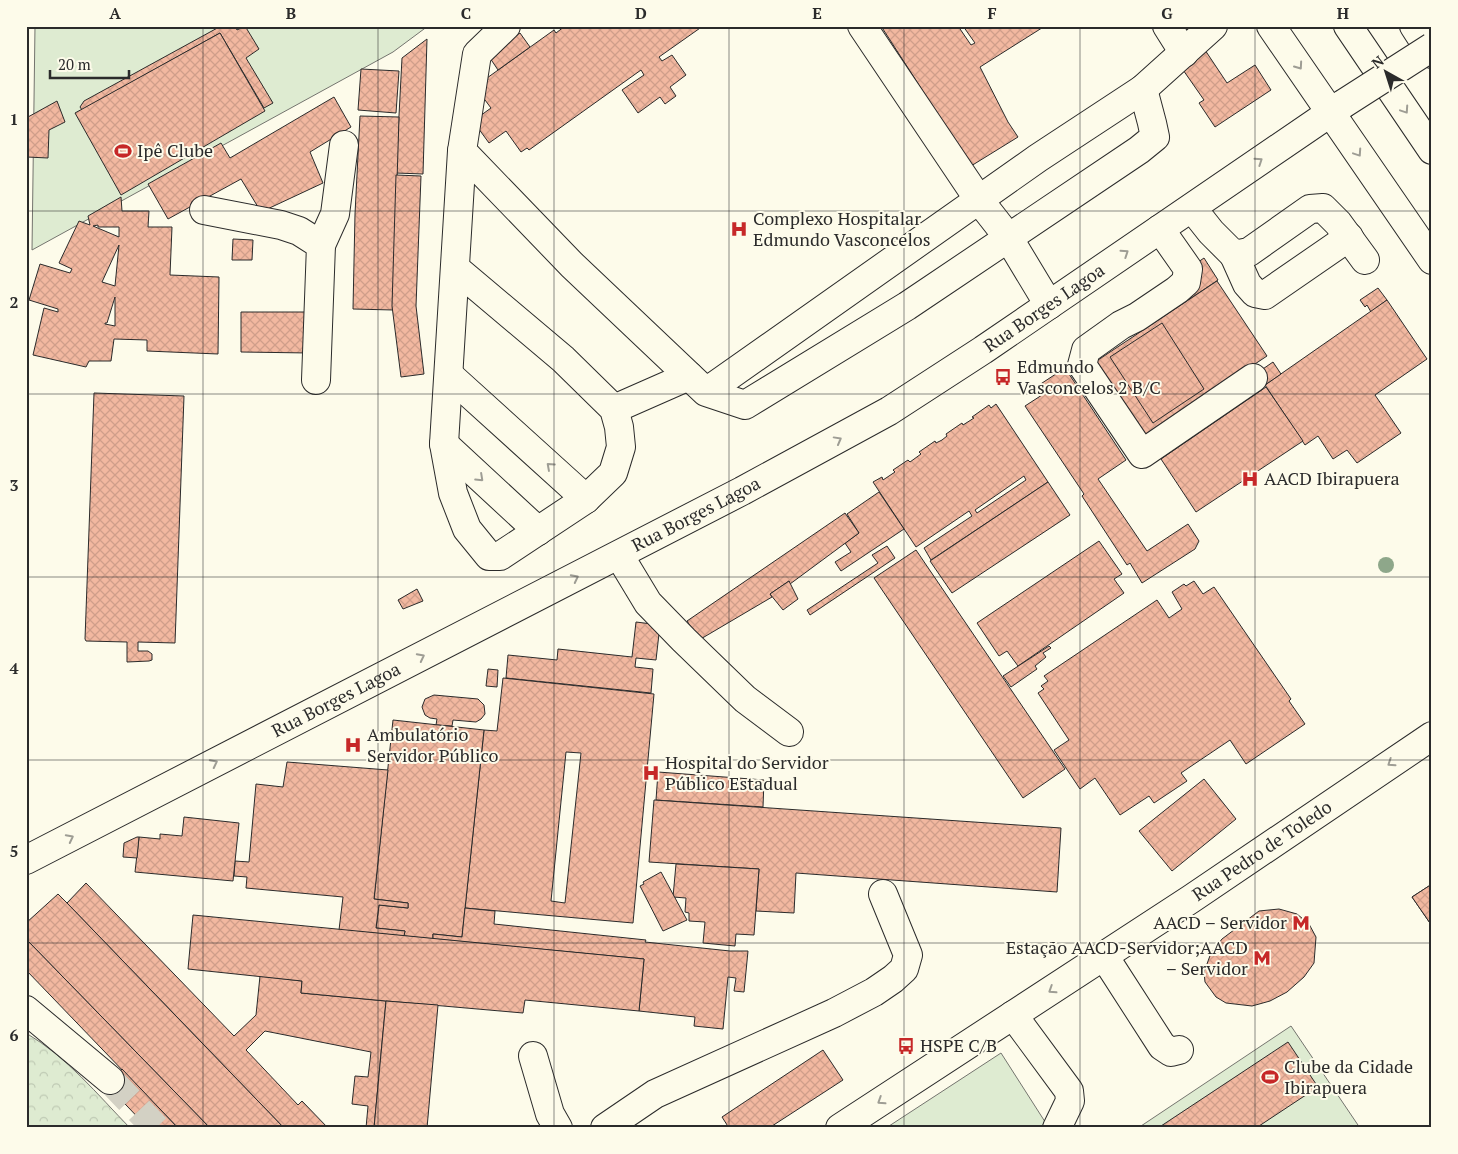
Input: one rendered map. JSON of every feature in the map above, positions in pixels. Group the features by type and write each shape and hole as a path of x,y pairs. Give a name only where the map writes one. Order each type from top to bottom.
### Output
{"main road":[{"path":"455,268 563,359 614,408 619,427 621,447 612,473 586,499 500,556 490,556 467,529 453,493 444,444 462,151 477,54 506,26"},
{"path":"862,26 979,200 1008,237 1049,305"},
{"path":"1167,26 1184,53"},
{"path":"614,408 698,384 979,200 1038,158 1143,89 1213,26"},
{"path":"1271,26 1337,108 1432,260"},
{"path":"1348,26 1432,150"},
{"path":"1414,26 1432,54"},
{"name":"Rua Borges Lagoa","path":"26,860 750,487 889,411 1049,305 1337,108 1432,47"},
{"path":"462,151 572,266 698,384 745,405 907,306 1138,150 1154,137 1143,89"},
{"path":"316,380 321,244 335,214 344,145"},
{"path":"1192,208 1211,232 1234,255 1247,284 1254,293 1264,294 1349,238"},
{"path":"1234,255 1249,252 1310,209 1324,208 1366,260"},
{"path":"204,210 282,225 299,231 321,244"},
{"path":"1160,229 1188,269 1186,282 1177,290 1137,317 1121,325 1086,350 1082,365 1142,454 1253,378"},
{"path":"449,375 586,499"},
{"path":"444,444 538,531"},
{"path":"618,555 648,603 744,699 789,732"},
{"name":"Rua Pedro de Toledo","path":"840,1128 1104,956 1432,736"},
{"path":"605,1128 655,1094 841,1010 893,979 904,968 908,955 883,894"},
{"path":"1104,956 1162,1046 1171,1052 1178,1050"},
{"path":"26,1010 110,1080"},
{"path":"1014,1015 1069,1090 1070,1101 1057,1128"},
{"path":"533,1056 550,1114 558,1128"}],"green space":[{"name":"Ipê Clube","path":"35,26 428,26 393,52 32,250"},
{"name":"Clube da Cidade Ibirapuera","path":"1291,1026 1360,1128 1138,1128"},
{"path":"26,1033 55,1053 130,1128 26,1128"},
{"path":"1001,1053 1049,1128 886,1128"}],"building":[{"path":"221,26 235,26 237,30 245,26 259,49 246,58 273,103 264,108 220,33 82,110 80,107 84,101"},
{"path":"565,26 703,26 659,57 662,61 672,55 686,75 670,87 676,96 665,104 660,97 638,113 622,90 644,75 641,70 529,150 527,148 521,152 506,131 489,143 473,121 491,108 476,88 554,30 556,33"},
{"path":"881,26 958,26 971,45 975,43 963,26 1045,26 980,67 1008,122 1018,137 971,166"},
{"path":"220,33 265,111 121,195 75,113"},
{"path":"520,33 530,47 498,70 488,55"},
{"path":"427,39 423,174 396,173 402,58"},
{"path":"1205,50 1227,83 1255,65 1271,90 1215,127 1199,103 1204,100 1181,67"},
{"path":"361,69 399,71 396,113 358,110"},
{"path":"334,97 351,127 310,152 323,183 261,212 241,179 168,219 148,184 221,143 230,158"},
{"path":"57,101 65,122 49,130 48,158 27,157 28,117"},
{"path":"360,116 399,117 393,310 353,309"},
{"path":"396,175 421,176 416,306 424,374 401,377 392,306"},
{"path":"121,197 122,211 149,211 148,227 172,227 170,275 219,277 218,354 147,351 147,340 114,339 111,361 89,361 86,367 33,355 44,308 58,312 58,309 29,300 40,264 70,273 72,269 59,263 79,221 90,225 88,216","holes":["98,225 98,227 119,227 119,237 93,226","119,245 115,286 102,282","115,297 115,326 105,324 107,323"]},
{"path":"233,239 253,240 252,260 232,260"},
{"path":"1204,258 1218,280 1145,329 1131,308"},
{"path":"1217,281 1267,356 1145,437 1095,362"},
{"path":"1378,288 1387,300 1371,312 1367,305 1365,307 1360,300"},
{"path":"1387,300 1427,359 1375,395 1401,433 1357,463 1347,450 1333,459 1318,436 1305,445 1265,385"},
{"path":"241,312 309,312 309,353 241,352"},
{"path":"1162,323 1204,389 1153,423 1110,357"},
{"path":"1273,362 1281,374 1265,385 1257,373"},
{"path":"1065,368 1126,460 1098,479 1147,551 1188,524 1199,541 1195,549 1142,583 1130,563 1127,565 1082,496 1084,494 1025,406 1042,395 1036,387"},
{"path":"1266,387 1303,441 1196,512 1161,459"},
{"path":"94,393 184,396 175,643 138,642 138,651 148,651 152,654 152,660 149,661 127,662 127,642 86,641 85,639"},
{"path":"996,404 1048,482 931,560 924,548 972,516 969,511 916,547 873,482 882,477 883,480 895,472 893,470 908,460 910,462 921,454 919,452 935,441 936,443 942,440 947,436 946,434 962,423 963,425 974,418 972,417 989,405 991,408","holes":["1024,476 1026,480 977,513 975,510"]},
{"path":"1048,482 1070,515 952,593 930,561"},
{"path":"879,492 904,529 841,571 835,562 851,552 845,543 859,533 847,514"},
{"path":"845,513 859,533 790,584 789,581 770,594 772,597 699,640 687,621"},
{"path":"1099,541 1122,574 1114,579 1124,593 1018,666 1007,651 999,656 977,623"},
{"path":"887,546 895,558 810,615 807,610 878,563 872,555"},
{"path":"916,550 1065,769 1023,798 874,578"},
{"path":"789,581 798,599 783,610 770,594"},
{"path":"1194,581 1203,594 1214,587 1291,699 1289,701 1305,724 1246,764 1230,740 1181,773 1187,781 1154,803 1149,796 1120,815 1095,778 1080,789 1054,750 1069,740 1038,693 1044,689 1041,686 1048,681 1044,676 1157,600 1169,618 1182,609 1172,592 1184,584 1186,586"},
{"path":"417,589 423,601 403,609 398,600"},
{"path":"636,622 660,625 656,660 636,658 635,667 653,669 651,693 506,678 508,655 557,660 558,649 632,657"},
{"path":"1049,646 1051,648 1043,653 1046,657 1035,666 1037,669 1011,687 1003,676"},
{"path":"488,669 498,670 497,687 486,686"},
{"path":"503,678 654,694 633,923 465,908 484,730 497,731","holes":["566,752 581,753 565,903 551,901"]},
{"path":"434,695 478,699 484,705 485,714 476,722 453,720 452,726 436,725 437,719 425,715 422,707 425,699"},
{"path":"393,720 484,730 462,937 433,934 433,939 404,936 405,931 376,928 379,905 408,908 408,903 374,899"},
{"path":"287,762 388,770 374,899 408,903 408,908 379,905 376,928 405,931 404,936 339,930 343,897 246,888 247,877 234,876 235,861 249,862 256,784 283,787"},
{"path":"658,772 764,780 763,807 656,800"},
{"path":"1204,779 1236,819 1172,871 1139,831"},
{"path":"654,800 1061,828 1057,892 796,873 794,913 756,911 759,869 649,862"},
{"path":"184,817 239,823 233,881 135,872 139,837 160,839 160,834 182,836"},
{"path":"139,837 137,858 123,857 124,843"},
{"path":"676,864 759,869 754,935 736,934 735,946 703,943 705,922 689,921 689,913 685,912 686,898 673,897"},
{"path":"661,872 687,920 663,931 640,886 644,884 643,882"},
{"path":"86,883 234,1036 256,1015 260,976 302,981 301,993 386,1001 374,1128 366,1128 368,1106 352,1104 355,1076 368,1077 371,1052 265,1031 246,1050 298,1105 302,1101 328,1128 284,1128 67,903"},
{"path":"1432,884 1432,926 1412,897"},
{"path":"1432,884 1432,926 1412,897"},
{"path":"58,894 284,1128 210,1128 26,939 26,923"},
{"path":"465,908 495,911 494,924 646,940 645,942 730,951 748,951 744,992 734,991 736,978 728,977 723,1029 694,1026 695,1017 639,1011 644,959 433,939 433,934 462,937"},
{"name":"Estação AACD-Servidor;AACD – Servidor","path":"1279,909 1297,914 1309,924 1316,937 1314,963 1304,977 1287,992 1270,1001 1252,1006 1226,1003 1216,997 1205,982 1204,972 1211,953 1222,939 1259,911"},
{"path":"193,915 644,959 639,1011 525,1000 523,1013 386,1001 301,993 302,981 188,969"},
{"path":"26,939 210,1128 178,1128 26,970"},
{"path":"386,1001 438,1005 427,1128 374,1128"},
{"path":"1288,1042 1318,1087 1256,1128 1158,1128"},
{"path":"823,1050 843,1080 769,1128 729,1128 722,1117"},
{"path":"122,1069 178,1128 148,1128 106,1084"}],"tunnel":[{"path":"110,1080 156,1128"}],"place":[{"name":"Ipê Clube","path":"123,151"},
{"name":"Complexo Hospitalar Edmundo Vasconcelos","path":"739,229"},
{"name":"Edmundo Vasconcelos 2 B/C","path":"1003,377"},
{"name":"AACD Ibirapuera","path":"1250,479"},
{"name":"Ambulatório Servidor Público","path":"353,745"},
{"name":"Hospital do Servidor Público Estadual","path":"651,773"},
{"name":"AACD – Servidor","path":"1301,923"},
{"name":"Estação AACD-Servidor;AACD – Servidor","path":"1262,958"},
{"name":"HSPE C/B","path":"906,1046"},
{"name":"Clube da Cidade Ibirapuera","path":"1270,1077"}]}
